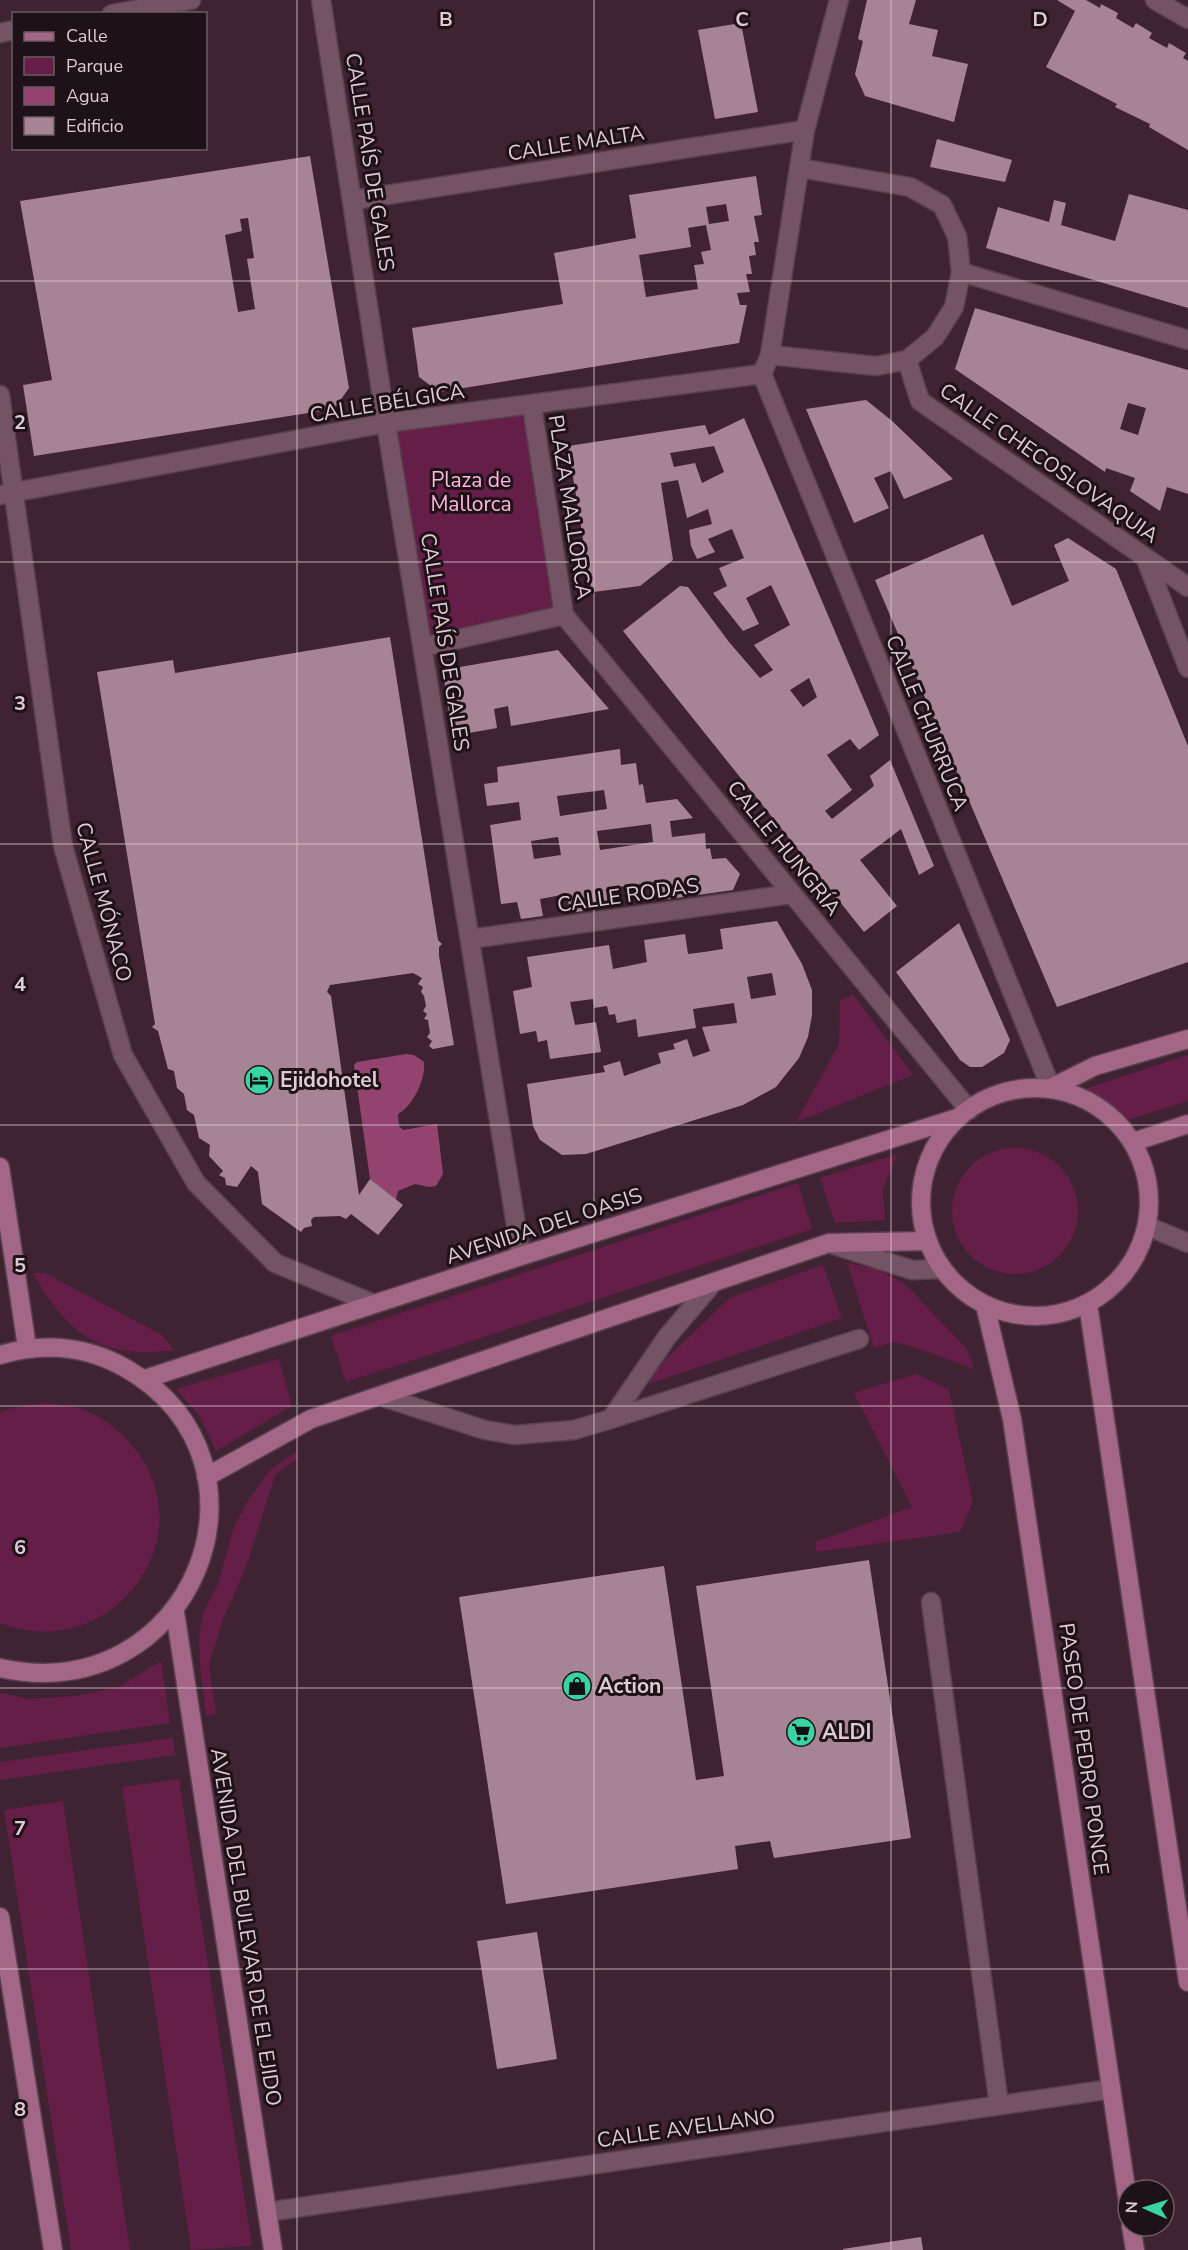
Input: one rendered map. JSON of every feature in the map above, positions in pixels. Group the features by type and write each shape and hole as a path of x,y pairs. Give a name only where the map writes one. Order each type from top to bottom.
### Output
{"main road":[{"path":"1051,1088 1095,1066 1188,1039"},
{"path":"1051,1088 1083,1097 1111,1116 1133,1142 1145,1169 1150,1197 1147,1226 1135,1258 1115,1285 1088,1304 1054,1316 1019,1316 985,1305 955,1284 942,1269 927,1241 918,1211 923,1176 936,1144 963,1114 985,1099 1017,1089 1051,1088"},
{"name":"AVENIDA DEL OASIS","path":"145,1379 963,1114"},
{"path":"1133,1142 1188,1124"},
{"path":"0,1167 27,1347"},
{"path":"206,1478 311,1419 383,1396 459,1367 829,1244 927,1241"},
{"path":"1088,1304 1181,1885 1188,1982"},
{"name":"PASEO DE PEDRO PONCE","path":"985,1305 1012,1419 1125,2178"},
{"path":"0,1355 27,1347 68,1348 109,1358 145,1379 173,1407 194,1440 206,1478 209,1524 198,1571 175,1612 139,1645 96,1666 49,1674 0,1668"},
{"name":"AVENIDA DEL BULEVAR DE EL EJIDO","path":"175,1612 273,2250"},
{"path":"0,1917 4,1975 53,2250"}],"street":[{"path":"123,12 191,0"},
{"name":"CALLE PAÍS DE GALES","path":"321,0 354,201 386,423 521,1256"},
{"path":"762,374 770,355 805,130 839,0"},
{"path":"1155,0 1188,19"},
{"name":"CALLE MALTA","path":"354,201 805,130"},
{"path":"770,355 876,366 907,360 935,337 954,307 961,272 957,236 942,205 909,187 800,168"},
{"path":"961,272 1188,340"},
{"name":"CALLE CHECOSLOVAQUIA","path":"907,360 920,401 1188,587"},
{"name":"CALLE BÉLGICA","path":"7,493 386,423 532,406 762,374"},
{"name":"CALLE CHURRUCA","path":"762,374 1051,1088"},
{"name":"CALLE MÓNACO","path":"0,395 7,493 63,846 123,1055 196,1182 275,1263 374,1304"},
{"name":"PLAZA MALLORCA","path":"532,406 564,615"},
{"path":"1145,557 1188,668"},
{"path":"423,647 564,615"},
{"name":"CALLE HUNGRÍA","path":"564,615 792,894 963,1114"},
{"name":"CALLE RODAS","path":"470,939 792,894"},
{"path":"1147,1226 1188,1243"},
{"path":"829,1244 912,1270 942,1269"},
{"path":"611,1419 667,1337 713,1283"},
{"path":"383,1396 485,1430 515,1436 574,1430 859,1339"},
{"path":"932,1602 999,2105"},
{"name":"CALLE AVELLANO","path":"267,2212 1112,2089"}],"green space":[{"name":"Plaza de Mallorca","path":"532,406 564,615 423,647 386,423"},
{"path":"853,994 913,1075 796,1122 839,1044 840,1001"},
{"path":"1188,1055 1188,1101 1125,1121 1113,1106 1085,1089"},
{"path":"1015,1148 1039,1152 1060,1166 1074,1187 1078,1211 1074,1235 1060,1256 1039,1270 1015,1274 991,1270 970,1256 956,1235 952,1211 956,1187 970,1166 991,1152"},
{"path":"897,1154 883,1190 885,1220 835,1223 820,1178"},
{"path":"798,1183 812,1229 346,1382 331,1336"},
{"path":"847,1263 877,1269 904,1283 967,1349 974,1369 908,1345 893,1342 874,1348"},
{"path":"823,1265 842,1318 649,1384 655,1369 731,1297"},
{"path":"33,1273 45,1273 162,1335 174,1350 126,1351 89,1338 60,1313"},
{"path":"279,1359 292,1406 216,1451 199,1415 176,1389"},
{"path":"916,1374 949,1389 973,1502 960,1532 816,1552 815,1542 912,1507 854,1393"},
{"path":"45,1403 72,1407 95,1415 124,1437 152,1477 159,1514 154,1550 138,1582 113,1609 80,1626 42,1632 0,1623 0,1413 8,1409"},
{"path":"296,1452 299,1457 275,1475 248,1562 223,1620 209,1664 216,1714 206,1716 199,1638 203,1613 218,1584 234,1527 247,1502 270,1470"},
{"path":"161,1661 170,1723 0,1748 0,1693 29,1699 75,1696 119,1687"},
{"path":"173,1738 175,1755 0,1780 0,1762"},
{"path":"179,1779 252,2246 191,2250 122,1787"},
{"path":"63,1801 130,2250 71,2250 4,1810"}],"water":[{"path":"406,1054 414,1055 424,1062 424,1069 421,1084 413,1099 398,1114 399,1126 403,1130 437,1124 443,1174 436,1186 415,1184 398,1191 396,1200 370,1179 354,1065 357,1062"}],"building":[{"path":"867,0 916,0 909,24 938,30 932,56 968,64 954,122 865,96 855,74 863,41 858,39"},
{"path":"1057,0 1086,0 1100,8 1101,4 1118,13 1116,18 1133,28 1136,23 1152,33 1149,38 1167,48 1169,43 1186,53 1183,58 1188,61 1188,150 1149,127 1150,124 1115,107 1117,104 1046,67 1075,11"},
{"path":"741,23 758,112 715,119 698,30"},
{"path":"937,139 1012,160 1005,182 930,167"},
{"path":"310,156 349,388 334,409 34,456 23,385 52,380 20,201","holes":["248,218 254,258 247,259 255,309 238,312 225,235 242,231 240,219"]},
{"path":"756,176 762,215 754,216 759,242 754,242 756,255 749,256 752,274 746,274 750,292 737,293 740,305 747,305 739,343 439,392 419,377 412,328 563,304 554,253 636,238 629,195","holes":["726,204 729,221 709,224 706,207","706,225 711,250 701,252 704,264 694,265 698,289 646,297 639,255 691,247 688,228"]},
{"path":"1129,194 1188,210 1188,308 986,248 998,207 1049,222 1054,200 1066,203 1061,225 1115,241"},
{"path":"975,308 1188,370 1188,494 1167,487 1160,511 1130,491 1135,478 1106,468 1105,472 955,369","holes":["1128,403 1146,408 1138,435 1120,429"]},
{"path":"866,400 891,420 953,479 904,499 891,471 874,478 889,508 854,523 806,409"},
{"path":"744,418 879,735 859,750 850,739 827,755 852,790 825,811 832,819 874,786 870,776 890,760 934,866 919,875 901,829 860,860 897,906 864,932 623,631 680,586 688,587 729,642 760,678 773,670 754,645 790,625 771,585 746,598 759,624 743,631 713,593 727,586 719,568 744,558 732,529 708,539 715,552 697,559 691,546 689,530 712,524 708,509 687,518 678,480 661,483 673,560 640,586 593,592 591,589 568,446 705,425 709,435","holes":["714,446 724,472 702,483 695,463 674,467 670,453","809,678 817,697 803,707 790,690"]},
{"path":"983,534 1012,606 1069,581 1054,545 1068,538 1116,569 1188,746 1188,962 1057,1007 875,580"},
{"path":"390,637 438,940 442,944 439,947 439,956 454,1045 433,1049 429,1046 432,1041 427,1037 430,1033 428,1020 424,1019 427,1014 423,1011 426,1006 421,992 423,987 418,984 422,978 413,973 330,985 327,992 331,996 359,1195 370,1179 403,1205 378,1235 351,1214 346,1219 340,1216 314,1217 311,1220 312,1226 304,1228 301,1232 262,1204 258,1172 251,1166 237,1187 226,1185 225,1178 219,1175 223,1171 209,1156 210,1145 199,1138 194,1115 187,1110 184,1094 177,1088 174,1071 168,1069 158,1031 152,1027 155,1024 97,672 173,660 175,673"},
{"path":"558,650 609,709 511,726 508,706 494,709 497,728 452,736 443,670"},
{"path":"620,749 621,765 636,763 639,785 643,784 646,803 677,799 693,818 670,821 672,837 705,833 706,849 710,848 712,859 726,858 740,874 733,890 662,900 659,882 632,885 606,889 608,907 570,913 567,894 540,899 543,916 521,919 517,902 501,904 490,825 521,820 519,802 487,806 484,784 498,782 497,767","holes":["604,790 607,809 560,816 557,796","651,824 653,842 600,850 597,831","558,837 561,855 534,859 531,841"]},
{"path":"777,921 802,964 812,990 812,1015 808,1037 799,1058 776,1087 743,1105 586,1154 562,1155 540,1140 533,1126 527,1084 605,1072 603,1066 620,1061 624,1076 661,1063 658,1053 675,1049 673,1044 687,1039 693,1057 710,1051 702,1027 737,1023 734,1003 693,1009 696,1028 638,1037 636,1019 617,1023 615,1014 609,1015 607,1006 594,1008 593,999 570,1002 575,1025 596,1022 601,1052 550,1059 547,1040 538,1042 536,1031 520,1034 513,991 532,987 527,957 609,945 613,969 647,962 644,940 685,934 688,954 723,949 720,929","holes":["772,973 776,995 751,999 747,977"]},
{"path":"959,923 1010,1040 1004,1053 982,1067 970,1067 960,1060 896,972"},
{"path":"869,1560 911,1838 774,1858 770,1841 735,1846 738,1869 506,1904 459,1597 664,1566 696,1780 724,1776 696,1586"},
{"path":"537,1932 557,2059 497,2069 477,1941"},
{"path":"921,2237 923,2250 843,2250 843,2249"}],"place":[{"name":"Ejidohotel","path":"259,1080"},
{"name":"Action","path":"577,1686"},
{"name":"ALDI","path":"801,1732"}]}
